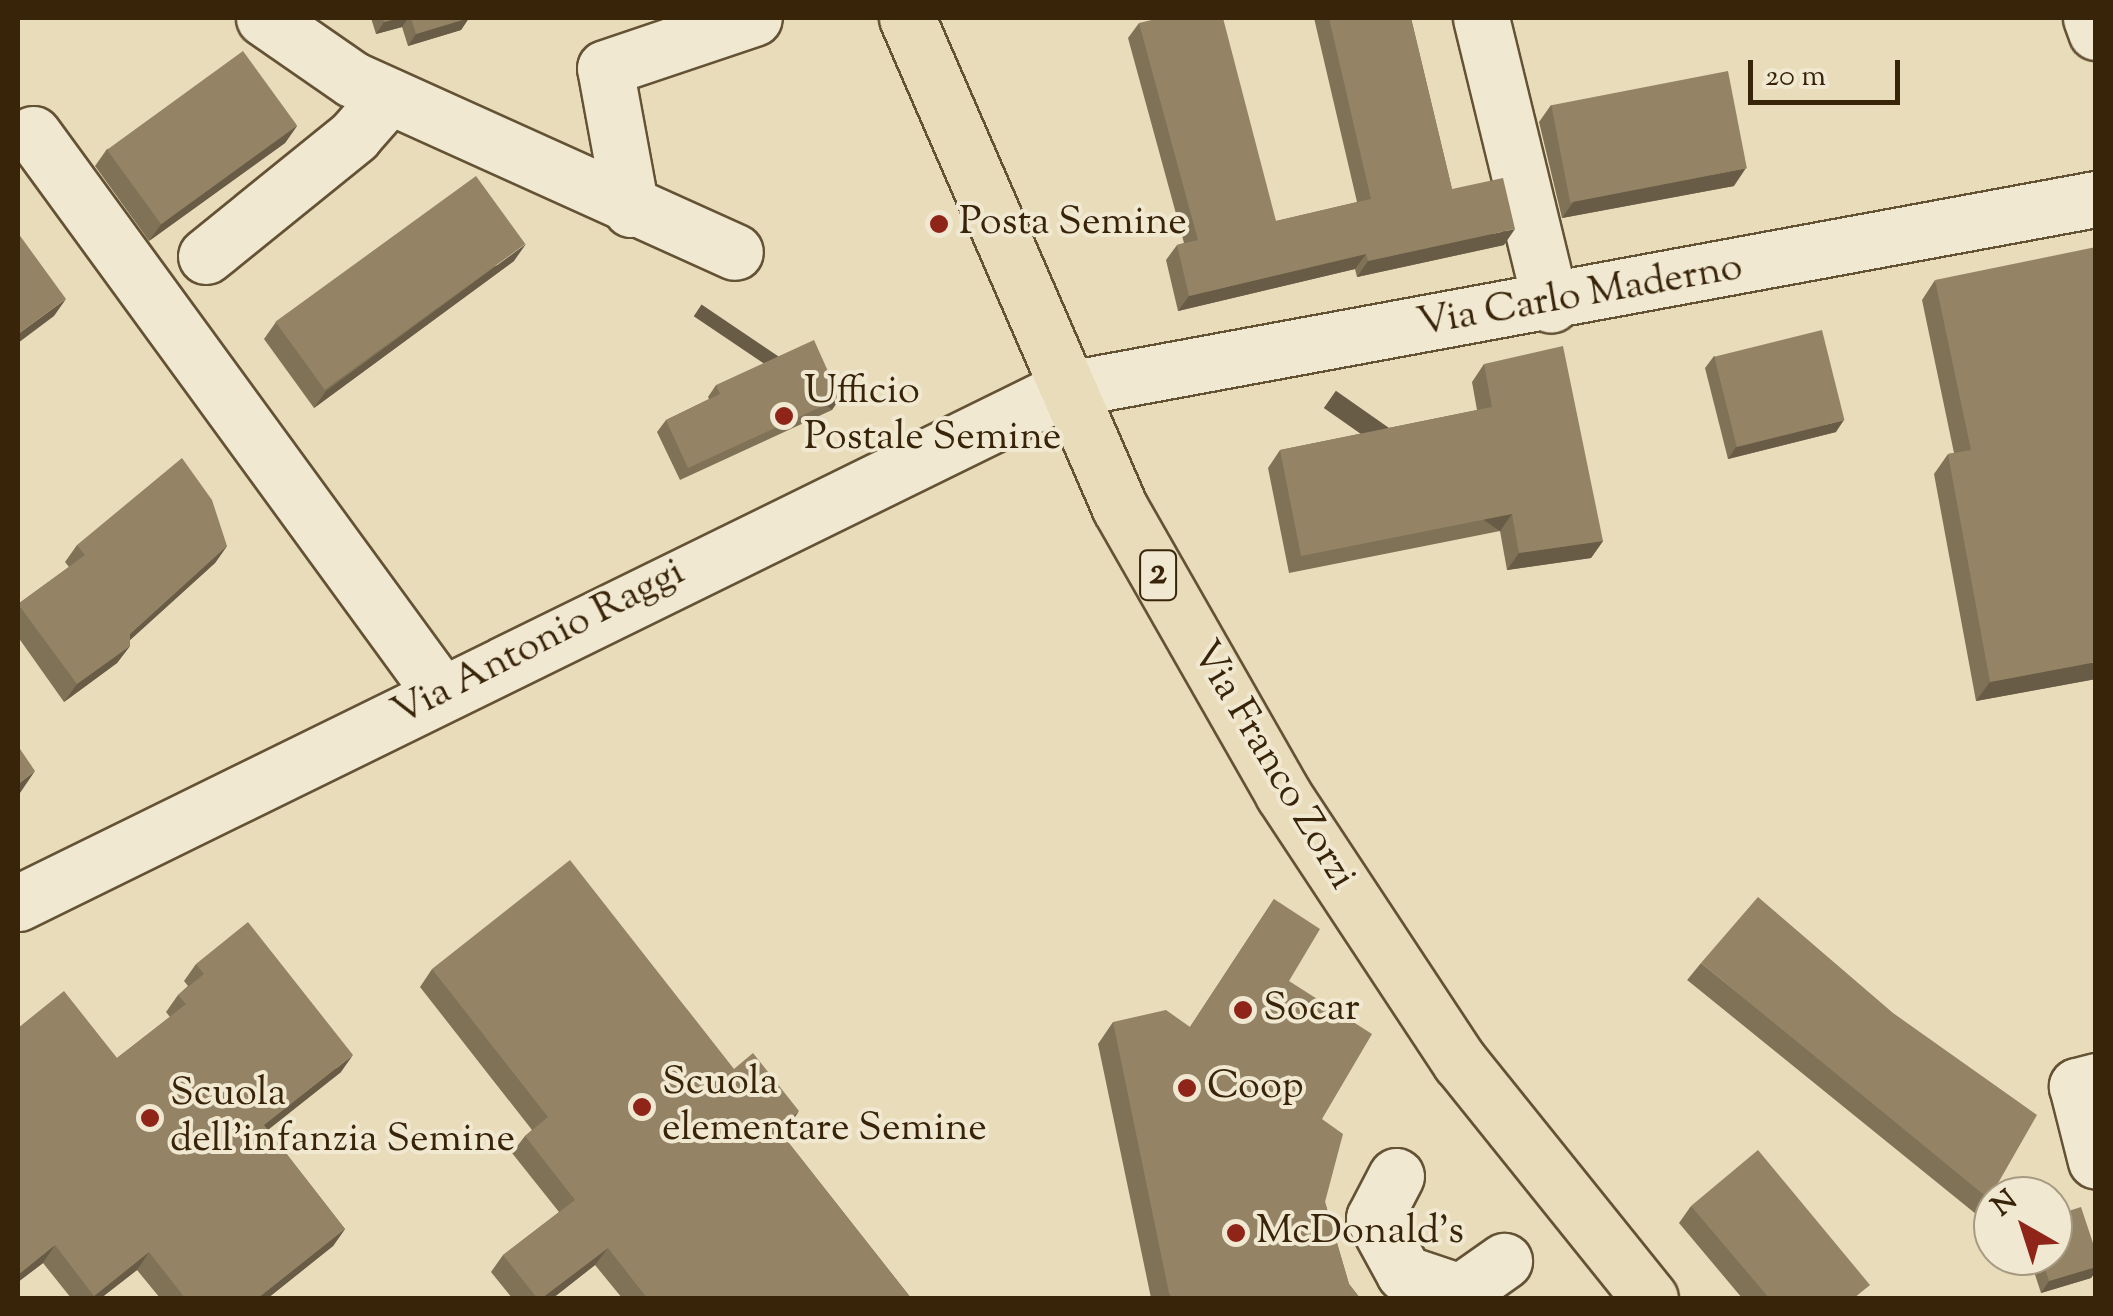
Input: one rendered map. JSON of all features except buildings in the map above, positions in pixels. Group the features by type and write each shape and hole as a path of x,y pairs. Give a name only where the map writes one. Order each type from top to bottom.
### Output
{"main road":[{"name":"Via Franco Zorzi","path":"907,18 1063,390 1128,522 1353,902 1460,1062 1650,1298"}],"street":[{"path":"264,18 389,96 631,209 735,252"},
{"path":"631,209 605,68 754,18"},
{"path":"1481,18 1551,304"},
{"path":"2091,18 2096,32"},
{"path":"206,256 354,136 389,96"},
{"path":"33,134 441,694"},
{"name":"Via Carlo Maderno","path":"1063,390 1551,304 2096,199"},
{"name":"Via Antonio Raggi","path":"18,903 1063,390"},
{"path":"2096,1081 2077,1086 2096,1161"},
{"path":"1396,1176 1374,1218 1404,1273 1460,1292 1504,1261"}],"place":[{"name":"Posta Semine","path":"939,224"},
{"name":"Ufficio Postale Semine","path":"784,416"},
{"name":"Socar","path":"1243,1010"},
{"name":"Coop","path":"1187,1088"},
{"name":"Scuola elementare Semine","path":"642,1107"},
{"name":"Scuola dell’infanzia Semine","path":"150,1118"},
{"name":"McDonald's","path":"1236,1233"}]}
